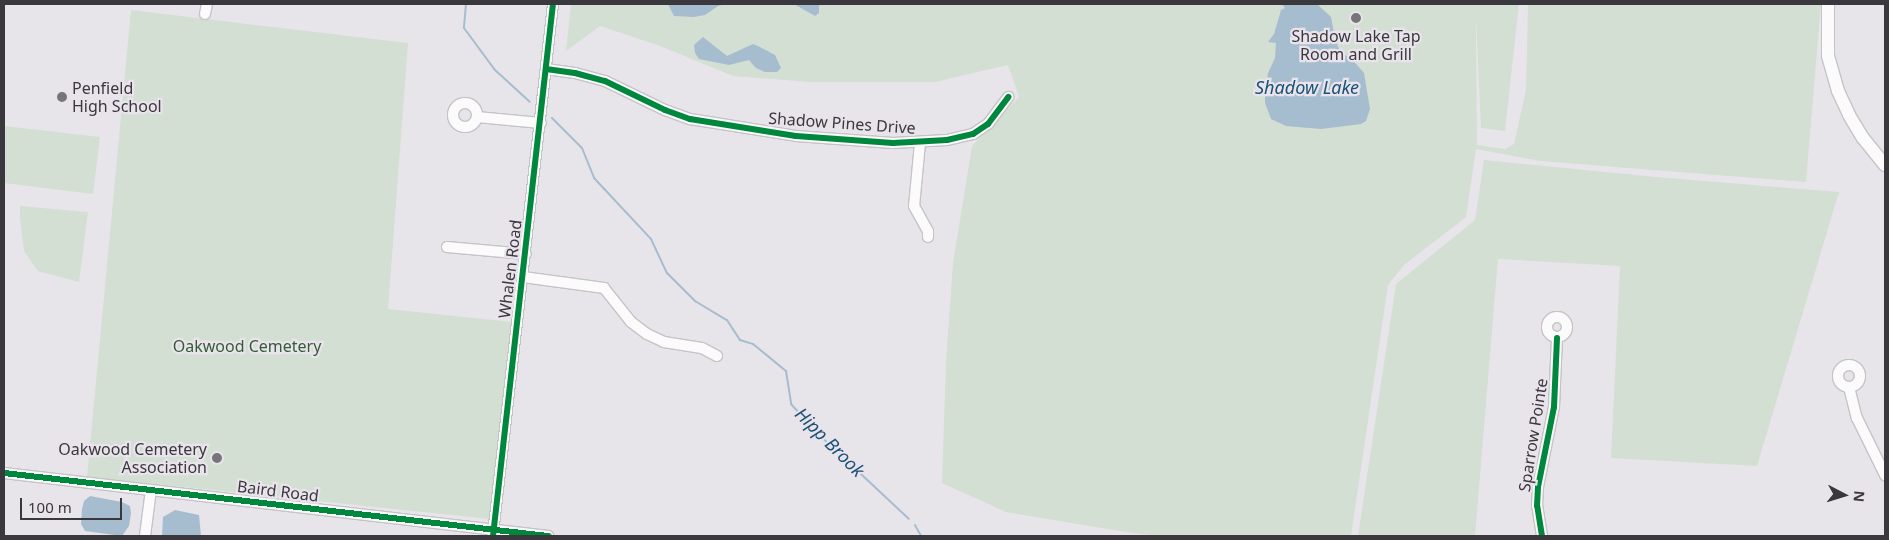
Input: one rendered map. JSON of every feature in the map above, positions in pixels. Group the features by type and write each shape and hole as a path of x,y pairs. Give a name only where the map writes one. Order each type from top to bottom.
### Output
{"main road":[{"path":"1828,4 1828,50 1838,91 1849,115 1863,138 1885,165"}],"street":[{"name":"Whalen Road","path":"493,533 553,4"},
{"name":"Shadow Pines Drive","path":"546,68 575,72 605,81 665,110 690,119 796,136 920,143 959,138 978,132 988,124 1008,97"},
{"path":"477,117 540,123"},
{"name":"Shadow Pines Drive","path":"920,143 914,206 928,231 928,237"},
{"path":"448,247 526,254"},
{"path":"523,276 604,288 631,322 647,334 664,342 702,348 717,356"},
{"name":"Sparrow Pointe","path":"1542,536 1537,506 1538,486 1554,408 1557,338"},
{"path":"1849,387 1857,418 1885,475"},
{"name":"Baird Road","path":"4,473 493,533 548,536"},
{"path":"145,536 151,490"}],"green space":[{"path":"571,4 1519,4 1505,131 1481,128 1476,18 1477,145 1505,149 1514,144 1526,90 1528,4 1821,4 1806,182 1540,161 1476,149 1466,217 1404,265 1388,285 1351,536 1159,536 1006,512 942,483 946,361 953,263 972,146 1019,97 1008,65 935,82 810,82 733,76 660,46 600,26 566,51"},
{"name":"Oakwood Cemetery","path":"131,10 408,43 388,309 512,322 490,519 87,477"},
{"path":"4,126 100,137 93,194 4,183"},
{"path":"1484,160 1839,192 1757,466 1611,458 1620,266 1498,259 1475,536 1358,536 1396,284 1475,220"},
{"path":"20,206 88,212 79,282 38,271 24,251"}],"water":[{"path":"668,4 726,4 718,6 705,15 694,17 674,16"},
{"path":"794,4 819,4 819,13 815,16"},
{"name":"Shadow Lake","path":"1282,4 1317,4 1331,17 1335,39 1340,51 1336,60 1338,61 1345,55 1350,57 1364,73 1370,109 1366,121 1361,124 1321,129 1286,126 1271,119 1265,103 1265,94 1268,73 1275,58 1276,43 1268,42 1274,34 1281,10 1285,8"},
{"path":"703,37 727,56 753,44 775,55 781,68 777,72 765,72 756,68 749,60 729,65 699,59 695,53 694,45"},
{"path":"90,496 122,502 130,506 129,526 122,536 85,531 81,524 82,509 84,501"},
{"path":"175,510 199,515 201,536 162,536 163,517"}],"waterway":[{"name":"Hipp Brook","path":"466,4 464,28 495,70 530,102"},
{"name":"Hipp Brook","path":"552,118 582,148 594,178 651,239 667,273 695,301 727,320 740,340 753,344 786,371 791,404 816,432 909,519"},
{"name":"Hipp Brook","path":"915,525 921,536"}],"cycle path":[{"path":"493,536 553,4"},
{"path":"546,69 575,73 605,81 665,110 690,119 796,136 893,143 947,140 973,134 988,124 1008,97"},
{"path":"1542,536 1537,506 1538,487 1554,407 1557,338"},
{"path":"4,473 548,536"}],"place":[{"name":"Shadow Lake Tap Room and Grill","path":"1356,18"},
{"name":"Penfield High School","path":"62,97"},
{"name":"Oakwood Cemetery Association","path":"217,458"}]}
